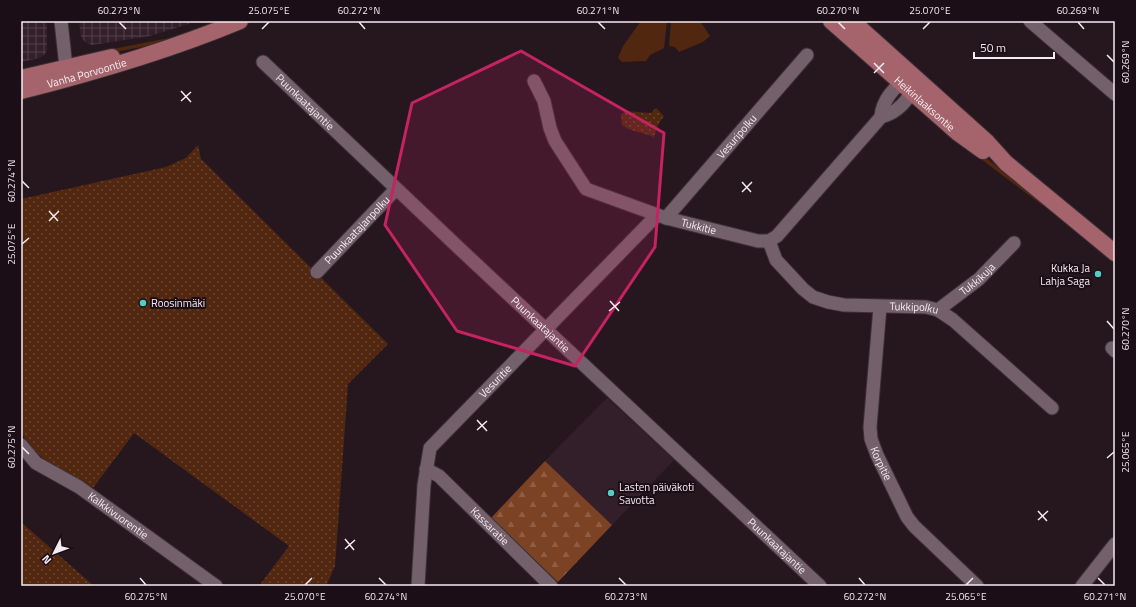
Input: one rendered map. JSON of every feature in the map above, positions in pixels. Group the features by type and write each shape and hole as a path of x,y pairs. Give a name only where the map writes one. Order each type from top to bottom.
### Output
{"main road":[{"name":"Vanha Porvoontie","path":"21,78 126,64 198,39 240,21"},
{"name":"Heikinlaaksontie","path":"831,21 910,84 987,142 1006,163 1115,253"},
{"name":"Heikinlaaksontie","path":"852,21 910,84"},
{"name":"Vanha Porvoontie","path":"21,91 67,73"}],"street":[{"path":"61,21 67,73"},
{"path":"1030,21 1115,94"},
{"name":"Vesuripolku","path":"662,217 807,55"},
{"name":"Puunkaatajantie","path":"263,62 396,189 820,586"},
{"name":"Tukkitie","path":"534,81 544,101 550,128 555,141 581,184 586,189 662,217 758,241 769,241"},
{"path":"769,241 777,236 882,117 882,107 910,84"},
{"name":"Puunkaatajanpolku","path":"317,272 396,189"},
{"name":"Vesuritie","path":"418,586 426,470 430,448 545,329 662,217"},
{"name":"Tukkipolku","path":"769,241 776,260 804,289 813,296 828,302 844,305 880,307 913,305 938,310 953,320 1052,408"},
{"name":"Tukkikuja","path":"938,310 980,279 1014,243"},
{"name":"Korpitie","path":"880,307 870,427 874,447 907,517 914,526 977,586"},
{"name":"Kalkkivuorentie","path":"21,445 36,463 84,490 216,586"},
{"name":"Kassaratie","path":"426,470 439,476 551,586"},
{"path":"1082,586 1115,544"}],"highlighted area":[{"path":"521,51 664,133 655,247 575,366 457,331 385,225 412,103"}],"shaded area":[{"path":"21,21 47,21 47,50 40,58 21,62"},
{"path":"79,21 198,21 150,36 92,45 85,42 81,37"},
{"path":"217,21 224,21 163,43 93,56 92,53 169,38"},
{"path":"641,21 667,21 664,48 650,55 646,61 622,62 618,58 623,46"},
{"path":"671,21 700,21 710,36 703,42 679,52 675,47 669,46"},
{"path":"656,108 664,116 658,125 654,137 633,131 622,125 621,115 625,111 651,113"},
{"path":"198,145 201,159 388,344 348,384 335,566 326,586 259,586 289,546 134,433 93,488 44,459 28,443 21,432 21,199 166,167 186,158"},
{"path":"969,150 977,151 1045,203 1042,205"},
{"name":"Lasten päiväkoti Savotta","path":"607,398 674,460 612,525 545,461"},
{"path":"21,522 94,586 21,586"}],"green space":[{"path":"545,461 612,525 558,582 491,518"}],"place":[{"name":"Kukka Ja Lahja Saga","path":"1098,274"},
{"name":"Roosinmäki","path":"143,303"},
{"name":"Lasten päiväkoti Savotta","path":"611,493"}]}
